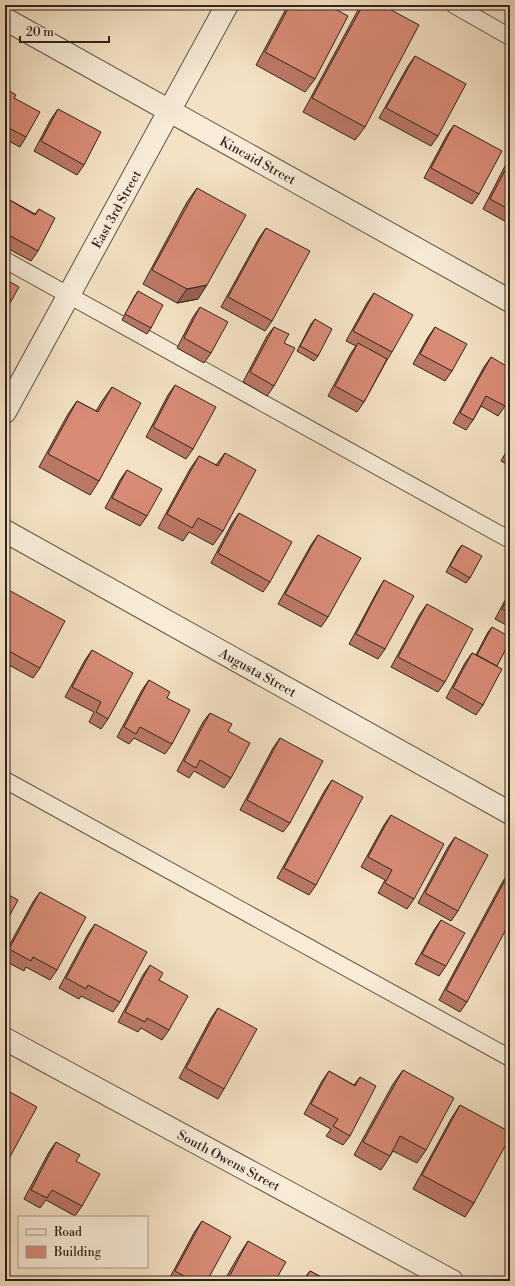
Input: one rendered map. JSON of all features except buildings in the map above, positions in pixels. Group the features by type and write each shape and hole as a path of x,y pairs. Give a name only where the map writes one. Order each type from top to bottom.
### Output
{"street":[{"name":"East 3rd Street","path":"5,412 227,5"},
{"name":"Kincaid Street","path":"5,19 510,301"},
{"name":"Augusta Street","path":"5,531 510,813"},
{"name":"South Owens Street","path":"5,1039 452,1281"}],"lane":[{"path":"454,5 510,36"},
{"path":"5,260 510,540"},
{"path":"5,780 510,1058"}]}
